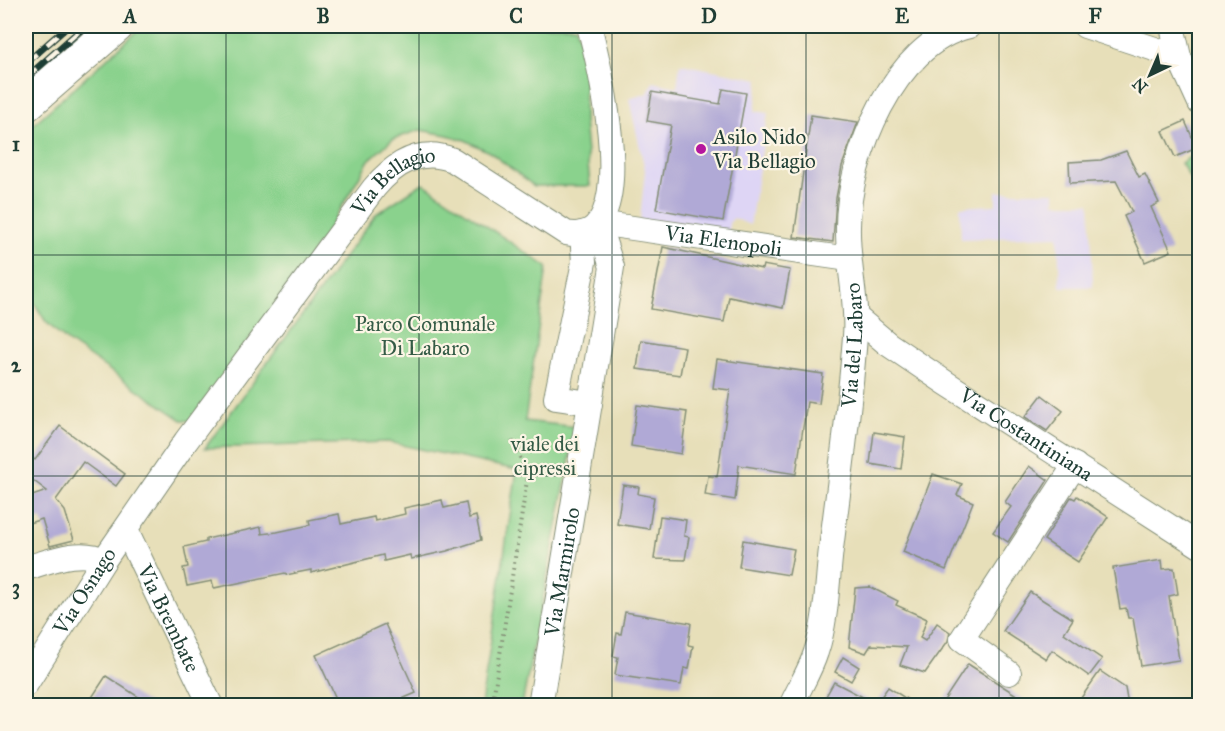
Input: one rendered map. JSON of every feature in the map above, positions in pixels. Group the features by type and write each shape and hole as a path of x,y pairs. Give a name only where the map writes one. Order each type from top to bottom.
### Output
{"street":[{"path":"26,105 117,26"},
{"path":"589,26 613,170 608,204 590,228 556,398 590,403"},
{"name":"Via del Labaro","path":"791,705 819,641 844,449 856,317 849,259 848,226 851,193 861,154 882,107 898,79 920,51 944,34 969,26"},
{"path":"1085,26 1179,57"},
{"path":"1172,26 1179,57 1200,103"},
{"name":"Via Bellagio","path":"126,530 186,441 374,188 399,164 421,155 442,156 453,160 566,233 590,228"},
{"name":"Via Elenopoli","path":"590,228 849,259"},
{"name":"Via Marmirolo","path":"540,705 612,267 590,228"},
{"name":"Via Costantiniana","path":"856,317 924,368 1200,546"},
{"path":"1009,673 962,639 1075,465"},
{"name":"Via Osnago","path":"26,684 104,560 126,530"},
{"name":"Via Brembate","path":"126,530 211,705"},
{"path":"26,568 74,556 94,556 104,560"}],"path":[{"path":"492,705 528,474 512,440"}],"shaded area":[{"path":"680,64 759,79 755,111 768,113 750,225 734,218 729,223 729,237 640,221 645,170 629,99 648,93 653,82 677,87"},
{"path":"996,192 1055,192 1055,203 1090,203 1093,287 1060,287 1058,236 961,239 960,207 996,205"}],"green space":[{"path":"143,26 576,26 585,56 584,120 590,186 534,186 491,153 465,140 447,135 420,130 393,139 369,160 325,235 190,421 182,420 67,341 46,322 26,289 26,131"},
{"path":"1199,151 1199,193 1181,163"},
{"name":"Parco Comunale Di Labaro","path":"423,183 547,267 525,421 576,427 522,705 481,705 517,470 388,442 205,448 376,214"}],"building":[{"name":"Asilo Nido Via Bellagio","path":"723,89 746,93 723,221 656,209 671,125 647,121 652,92 720,104"},
{"path":"811,115 858,122 842,166 836,198 833,242 794,237"},
{"path":"1185,121 1197,148 1175,157 1163,131"},
{"path":"1126,151 1139,177 1145,174 1159,203 1151,207 1171,251 1145,262 1124,216 1132,212 1116,181 1070,183 1069,162 1101,160"},
{"path":"663,247 762,269 763,265 790,270 783,308 729,297 724,322 651,309"},
{"path":"641,340 685,347 680,375 637,369"},
{"path":"717,359 823,374 819,404 807,402 796,474 739,465 735,500 705,495 708,476 717,477 730,390 713,388"},
{"path":"1042,395 1063,411 1047,431 1025,417"},
{"path":"637,405 687,412 681,454 631,446"},
{"path":"60,426 125,474 116,486 83,462 56,500 65,511 74,540 50,546 42,519 29,523 26,512 26,498 47,491 26,475 26,453 35,460"},
{"path":"874,432 905,437 901,469 870,464"},
{"path":"1029,466 1048,480 1008,542 993,532 1011,507 1005,502"},
{"path":"933,474 962,484 957,495 973,502 946,570 903,552"},
{"path":"623,485 639,487 638,494 654,497 649,529 617,524"},
{"path":"1077,496 1108,517 1078,562 1044,540 1071,497 1075,499"},
{"path":"442,500 444,508 466,503 469,518 476,516 481,540 411,559 410,555 384,561 383,555 311,573 311,570 286,575 285,573 214,588 212,581 187,586 183,568 188,567 184,547 206,542 206,539 261,527 262,534 277,532 310,525 309,520 339,514 341,524 374,517 375,521 405,514 404,508"},
{"path":"660,516 686,520 684,536 689,537 685,560 654,559"},
{"path":"743,540 794,549 789,575 739,567"},
{"path":"1162,560 1163,569 1174,568 1178,594 1169,596 1179,660 1141,666 1133,618 1128,618 1126,608 1120,609 1113,568"},
{"path":"870,587 898,601 896,605 927,619 920,638 925,641 937,623 950,632 948,641 925,673 900,665 907,647 871,645 866,653 849,647 855,588"},
{"path":"1030,592 1073,619 1064,633 1102,659 1089,676 1052,650 1046,659 1003,631"},
{"path":"625,612 691,623 688,645 693,646 689,669 684,668 681,685 615,675 618,657 613,656 617,633 621,634"},
{"path":"385,624 416,693 388,705 339,705 316,655"},
{"path":"843,657 859,667 851,681 835,672"},
{"path":"968,664 1032,705 941,705"},
{"path":"1100,671 1125,688 1128,705 1076,705"},
{"path":"106,676 151,705 87,705"},
{"path":"834,682 876,704 888,687 916,705 821,705"}],"railway":[{"path":"26,63 68,26"},
{"path":"26,78 85,26"}],"place":[{"name":"Asilo Nido Via Bellagio","path":"701,149"}],"park label":[{"name":"viale dei cipressi","path":"545,456"}]}
